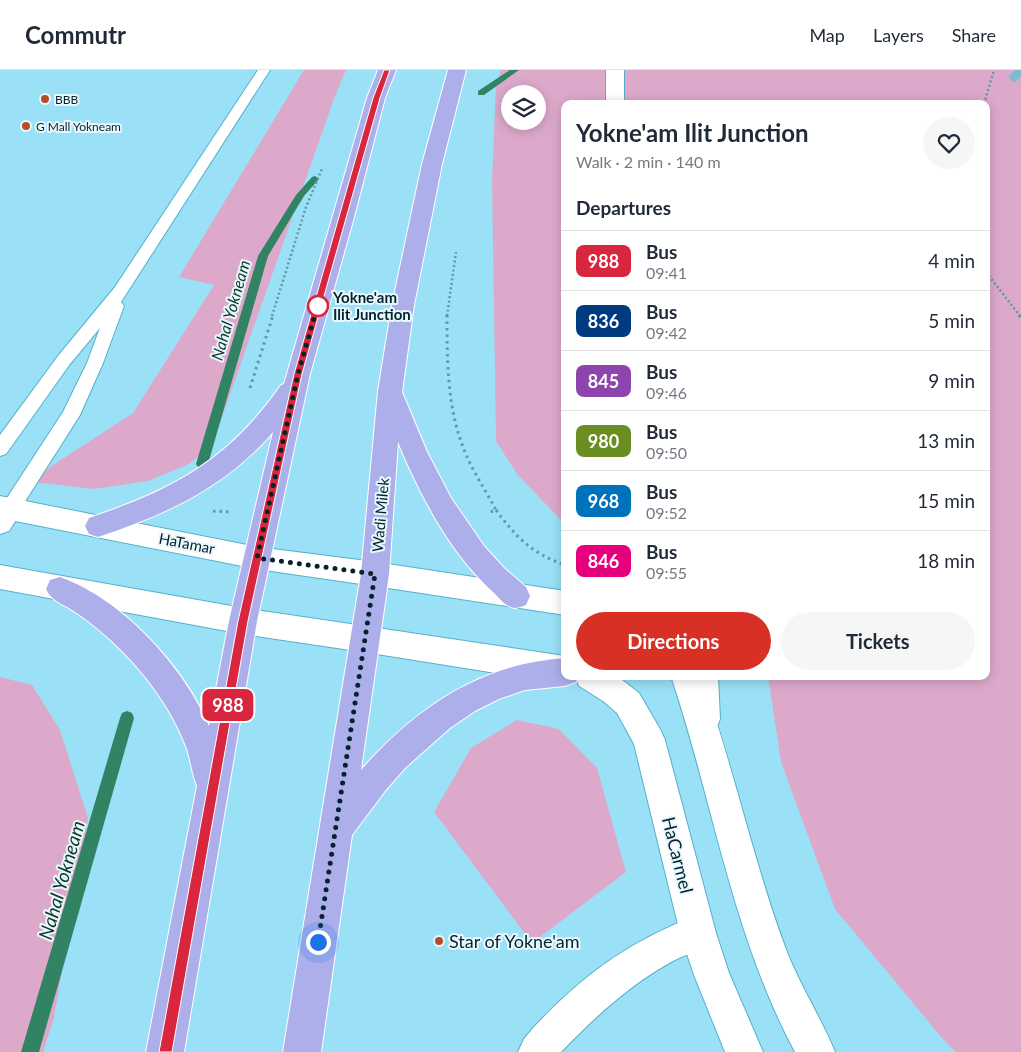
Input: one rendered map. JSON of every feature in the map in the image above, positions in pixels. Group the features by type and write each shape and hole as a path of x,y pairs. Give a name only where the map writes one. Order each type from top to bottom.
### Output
{"main road":[{"path":"165,1052 243,621 298,374 376,98 387,70"},
{"name":"Wadi Milek","path":"302,1052 375,574 390,391 402,305 432,164 457,70"},
{"path":"98,526 150,508 214,473 229,462 269,420 281,404 298,374"},
{"path":"390,391 416,457 433,491 454,524 492,574 516,596"},
{"path":"60,589 91,606 117,627 141,651 171,690 190,718 204,750 210,777 209,808"},
{"path":"335,831 363,792 390,763 443,714 470,697 496,685 520,678 561,672"}],"street":[{"path":"615,70 615,100"},
{"name":"HaTamar","path":"3,513 98,526 257,558 375,574"},
{"path":"375,574 561,602"},
{"path":"0,577 243,621 561,670"},
{"name":"HaCarmel","path":"596,680 628,703 649,740 698,933 712,975 744,1052"},
{"path":"687,680 756,915 804,1034 816,1052"},
{"path":"703,680 707,743"},
{"path":"537,1052 588,998 626,968 660,948 698,933"}],"lane":[{"path":"0,449 64,360 121,291 264,70"},
{"path":"3,513 71,415 95,363 121,291"}],"path":[{"path":"985,100 994,70"},
{"path":"248,392 306,207 325,161"},
{"path":"456,252 447,306 447,372 454,414 465,452 496,510 516,538 542,557 561,564"},
{"path":"990,277 1021,318"},
{"path":"454,524 496,510"}],"shaded area":[{"path":"304,70 346,70 335,96 216,434 201,454 189,464 148,481 94,489 34,482 50,467 133,413 214,285 179,277"},
{"path":"501,70 1021,70 1021,1052 956,1052 942,1038 835,909 781,762 769,680 990,680 990,100 561,100 561,519 517,474 496,441 492,180 496,85"},
{"path":"0,677 32,685 60,730 88,818 54,1018 43,1052 0,1052"},
{"path":"517,720 559,729 597,768 626,872 532,943 434,812 471,748"}],"waterway":[{"name":"Nahal Yokneam","path":"481,93 515,70"},
{"name":"Nahal Yokneam","path":"202,464 263,256 300,195 315,179"},
{"name":"Nahal Yokneam","path":"30,1052 127,718"}],"tunnel":[{"path":"1015,70 1021,76"}],"bus line":[{"name":"988","path":"165,1052 243,621 298,374 344,217 376,98 387,70"}],"place":[{"name":"BBB","path":"45,99"},
{"name":"G Mall Yokneam","path":"26,126"},
{"name":"Yokne'am Ilit Junction","path":"318,306"},
{"name":"Star of Yokne'am","path":"439,941"}],"route":[{"path":"318,306 318,304 298,374 257,558 375,574 318,942"}]}
